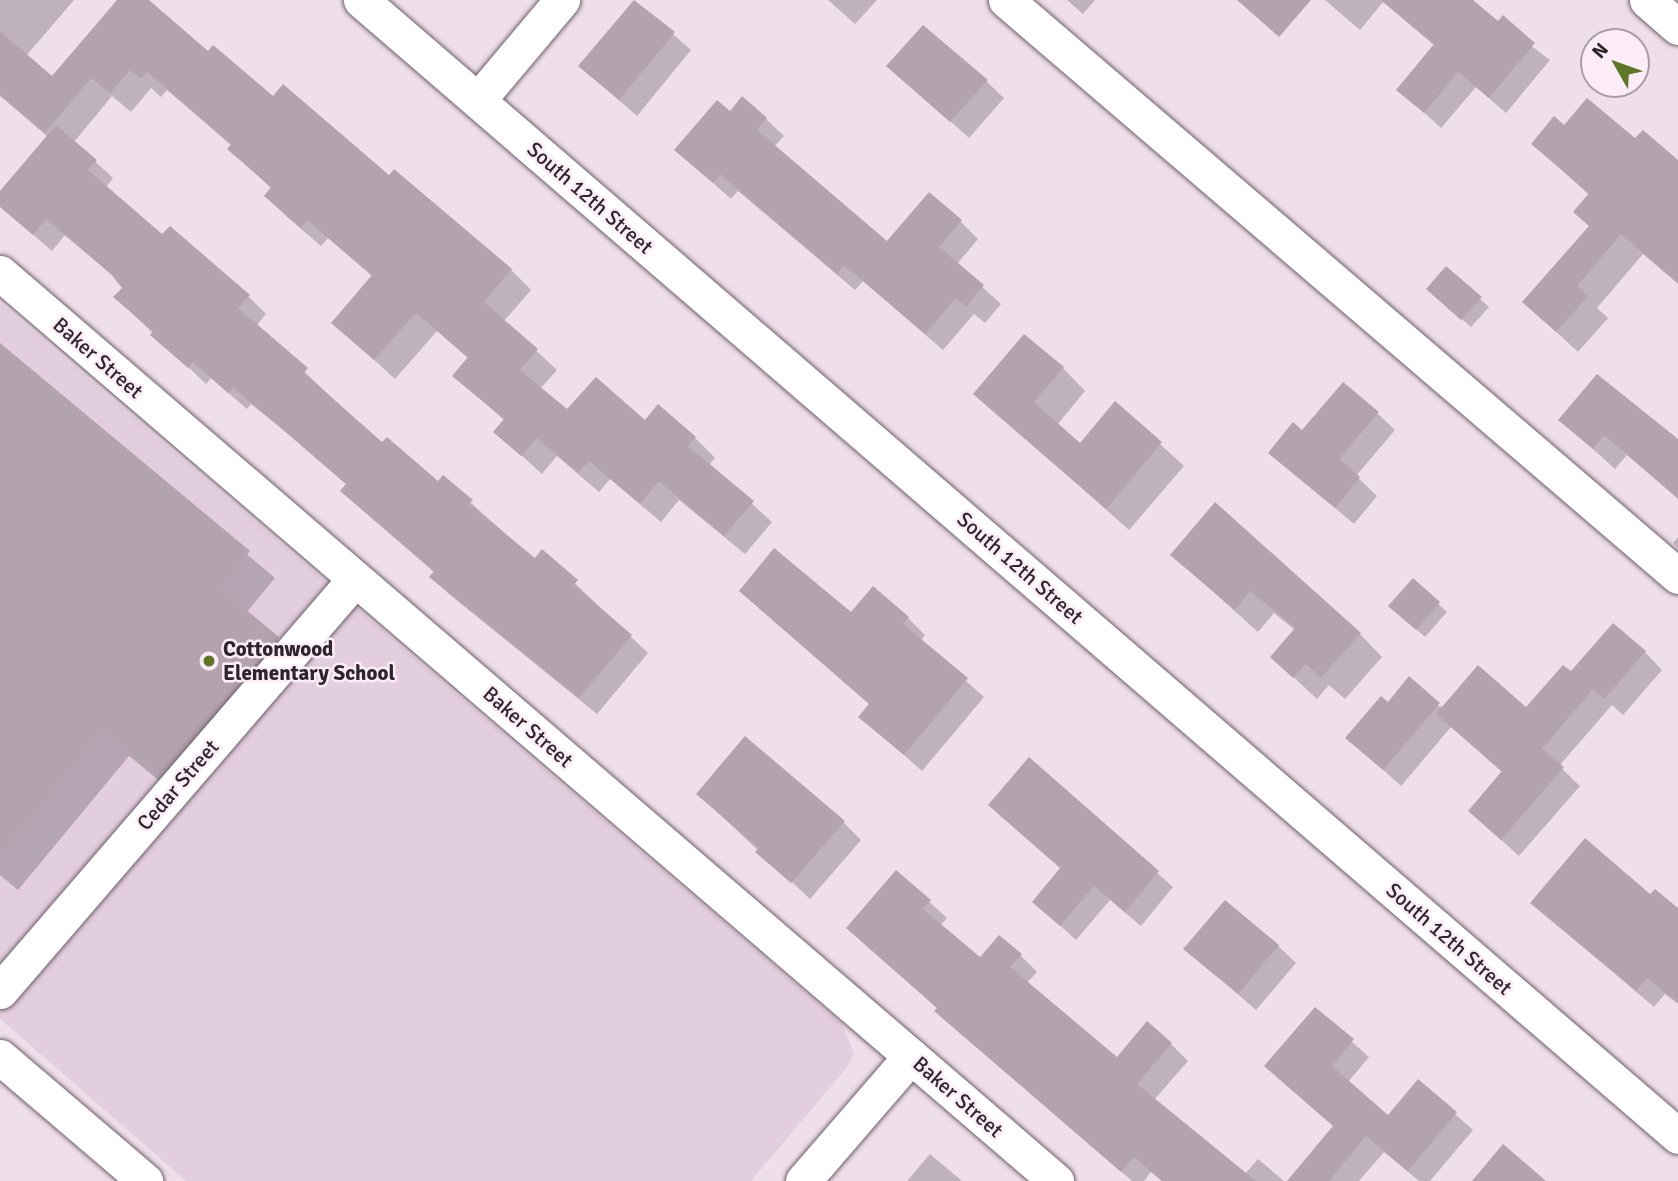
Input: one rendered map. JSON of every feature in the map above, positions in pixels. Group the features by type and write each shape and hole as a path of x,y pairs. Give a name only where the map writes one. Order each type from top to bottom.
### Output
{"street":[{"name":"South 12th Street","path":"361,0 1678,1136"},
{"path":"478,100 562,0"},
{"path":"1006,0 1678,576"},
{"path":"1647,0 1678,27"},
{"name":"Baker Street","path":"0,273 1056,1181"},
{"name":"Cedar Street","path":"0,991 355,579"},
{"path":"803,1181 911,1056"},
{"path":"0,1057 145,1181"}],"shaded area":[{"name":"Cottonwood Elementary School","path":"0,303 841,1023 854,1053 848,1066 751,1181 186,1181 0,1019"}],"building":[{"path":"117,0 149,0 208,51 213,45 273,96 283,84 389,175 394,169 512,269 484,302 538,349 520,370 567,409 596,377 645,420 658,404 696,437 688,446 754,501 724,536 659,481 640,504 589,461 578,473 537,438 521,456 493,432 504,419 452,376 468,357 416,313 374,360 331,323 372,275 307,220 301,228 264,196 271,187 227,149 231,144 147,72 141,79 130,70 110,93 91,78 45,133 0,95 0,31 52,76"},
{"path":"634,0 675,32 619,100 578,66"},
{"path":"1237,0 1311,0 1279,37"},
{"path":"1381,0 1473,0 1498,21 1503,15 1535,43 1489,98 1458,72 1424,113 1396,90 1434,44"},
{"path":"923,25 988,80 950,122 886,66"},
{"path":"742,96 767,118 757,130 887,241 929,192 962,220 939,247 984,285 966,307 956,298 925,334 844,265 837,274 720,174 713,183 674,150 717,100 730,111"},
{"path":"1587,98 1635,138 1643,130 1678,160 1678,283 1621,234 1577,286 1588,296 1556,332 1522,302 1589,226 1573,212 1589,193 1531,144 1554,116 1564,125"},
{"path":"56,125 97,160 88,170 162,234 170,226 250,295 238,308 308,368 304,373 382,442 387,437 438,481 443,475 473,500 469,504 535,558 542,549 578,580 574,585 632,635 579,698 429,577 434,571 340,491 346,484 267,416 233,388 228,393 193,362 188,368 150,335 153,331 113,297 122,288 111,274 46,219 33,235 0,207 0,191"},
{"path":"1446,266 1482,297 1461,320 1426,289"},
{"path":"1024,334 1064,367 1034,402 1080,443 1115,401 1162,442 1106,509 973,394"},
{"path":"0,343 250,551 220,588 279,637 158,777 103,731 0,855"},
{"path":"1597,374 1678,439 1678,498 1604,435 1593,449 1558,420"},
{"path":"1343,382 1379,412 1339,459 1360,477 1335,508 1268,453 1293,422 1302,430"},
{"path":"1215,502 1361,633 1321,678 1306,664 1293,678 1270,657 1295,628 1250,591 1235,610 1170,555"},
{"path":"774,548 851,612 873,586 909,617 903,624 968,678 904,755 858,717 869,704 739,591"},
{"path":"1413,578 1440,602 1416,630 1388,606"},
{"path":"1613,623 1646,651 1604,699 1593,689 1542,749 1564,767 1501,840 1468,811 1502,771 1436,714 1478,665 1526,707 1563,665 1571,671"},
{"path":"1409,676 1440,703 1383,770 1345,738 1381,696 1388,702"},
{"path":"745,736 845,821 791,883 755,852 759,848 696,794"},
{"path":"1029,757 1159,871 1125,912 1094,886 1060,926 1032,902 1060,868 988,805"},
{"path":"1585,838 1650,894 1655,889 1678,908 1678,1003 1647,978 1636,991 1530,903"},
{"path":"896,870 931,900 923,909 980,957 999,935 1022,954 1010,967 1117,1057 1147,1021 1172,1043 1137,1084 1256,1181 1162,1181 1134,1157 1121,1172 934,1011 937,1008 846,928"},
{"path":"1225,900 1279,945 1238,994 1183,949"},
{"path":"1315,1007 1354,1039 1332,1066 1388,1115 1418,1079 1457,1112 1408,1171 1366,1136 1329,1181 1287,1181 1333,1126 1264,1066"},
{"path":"1503,1144 1546,1181 1472,1181"}],"place":[{"name":"Cottonwood Elementary School","path":"209,661"}]}
